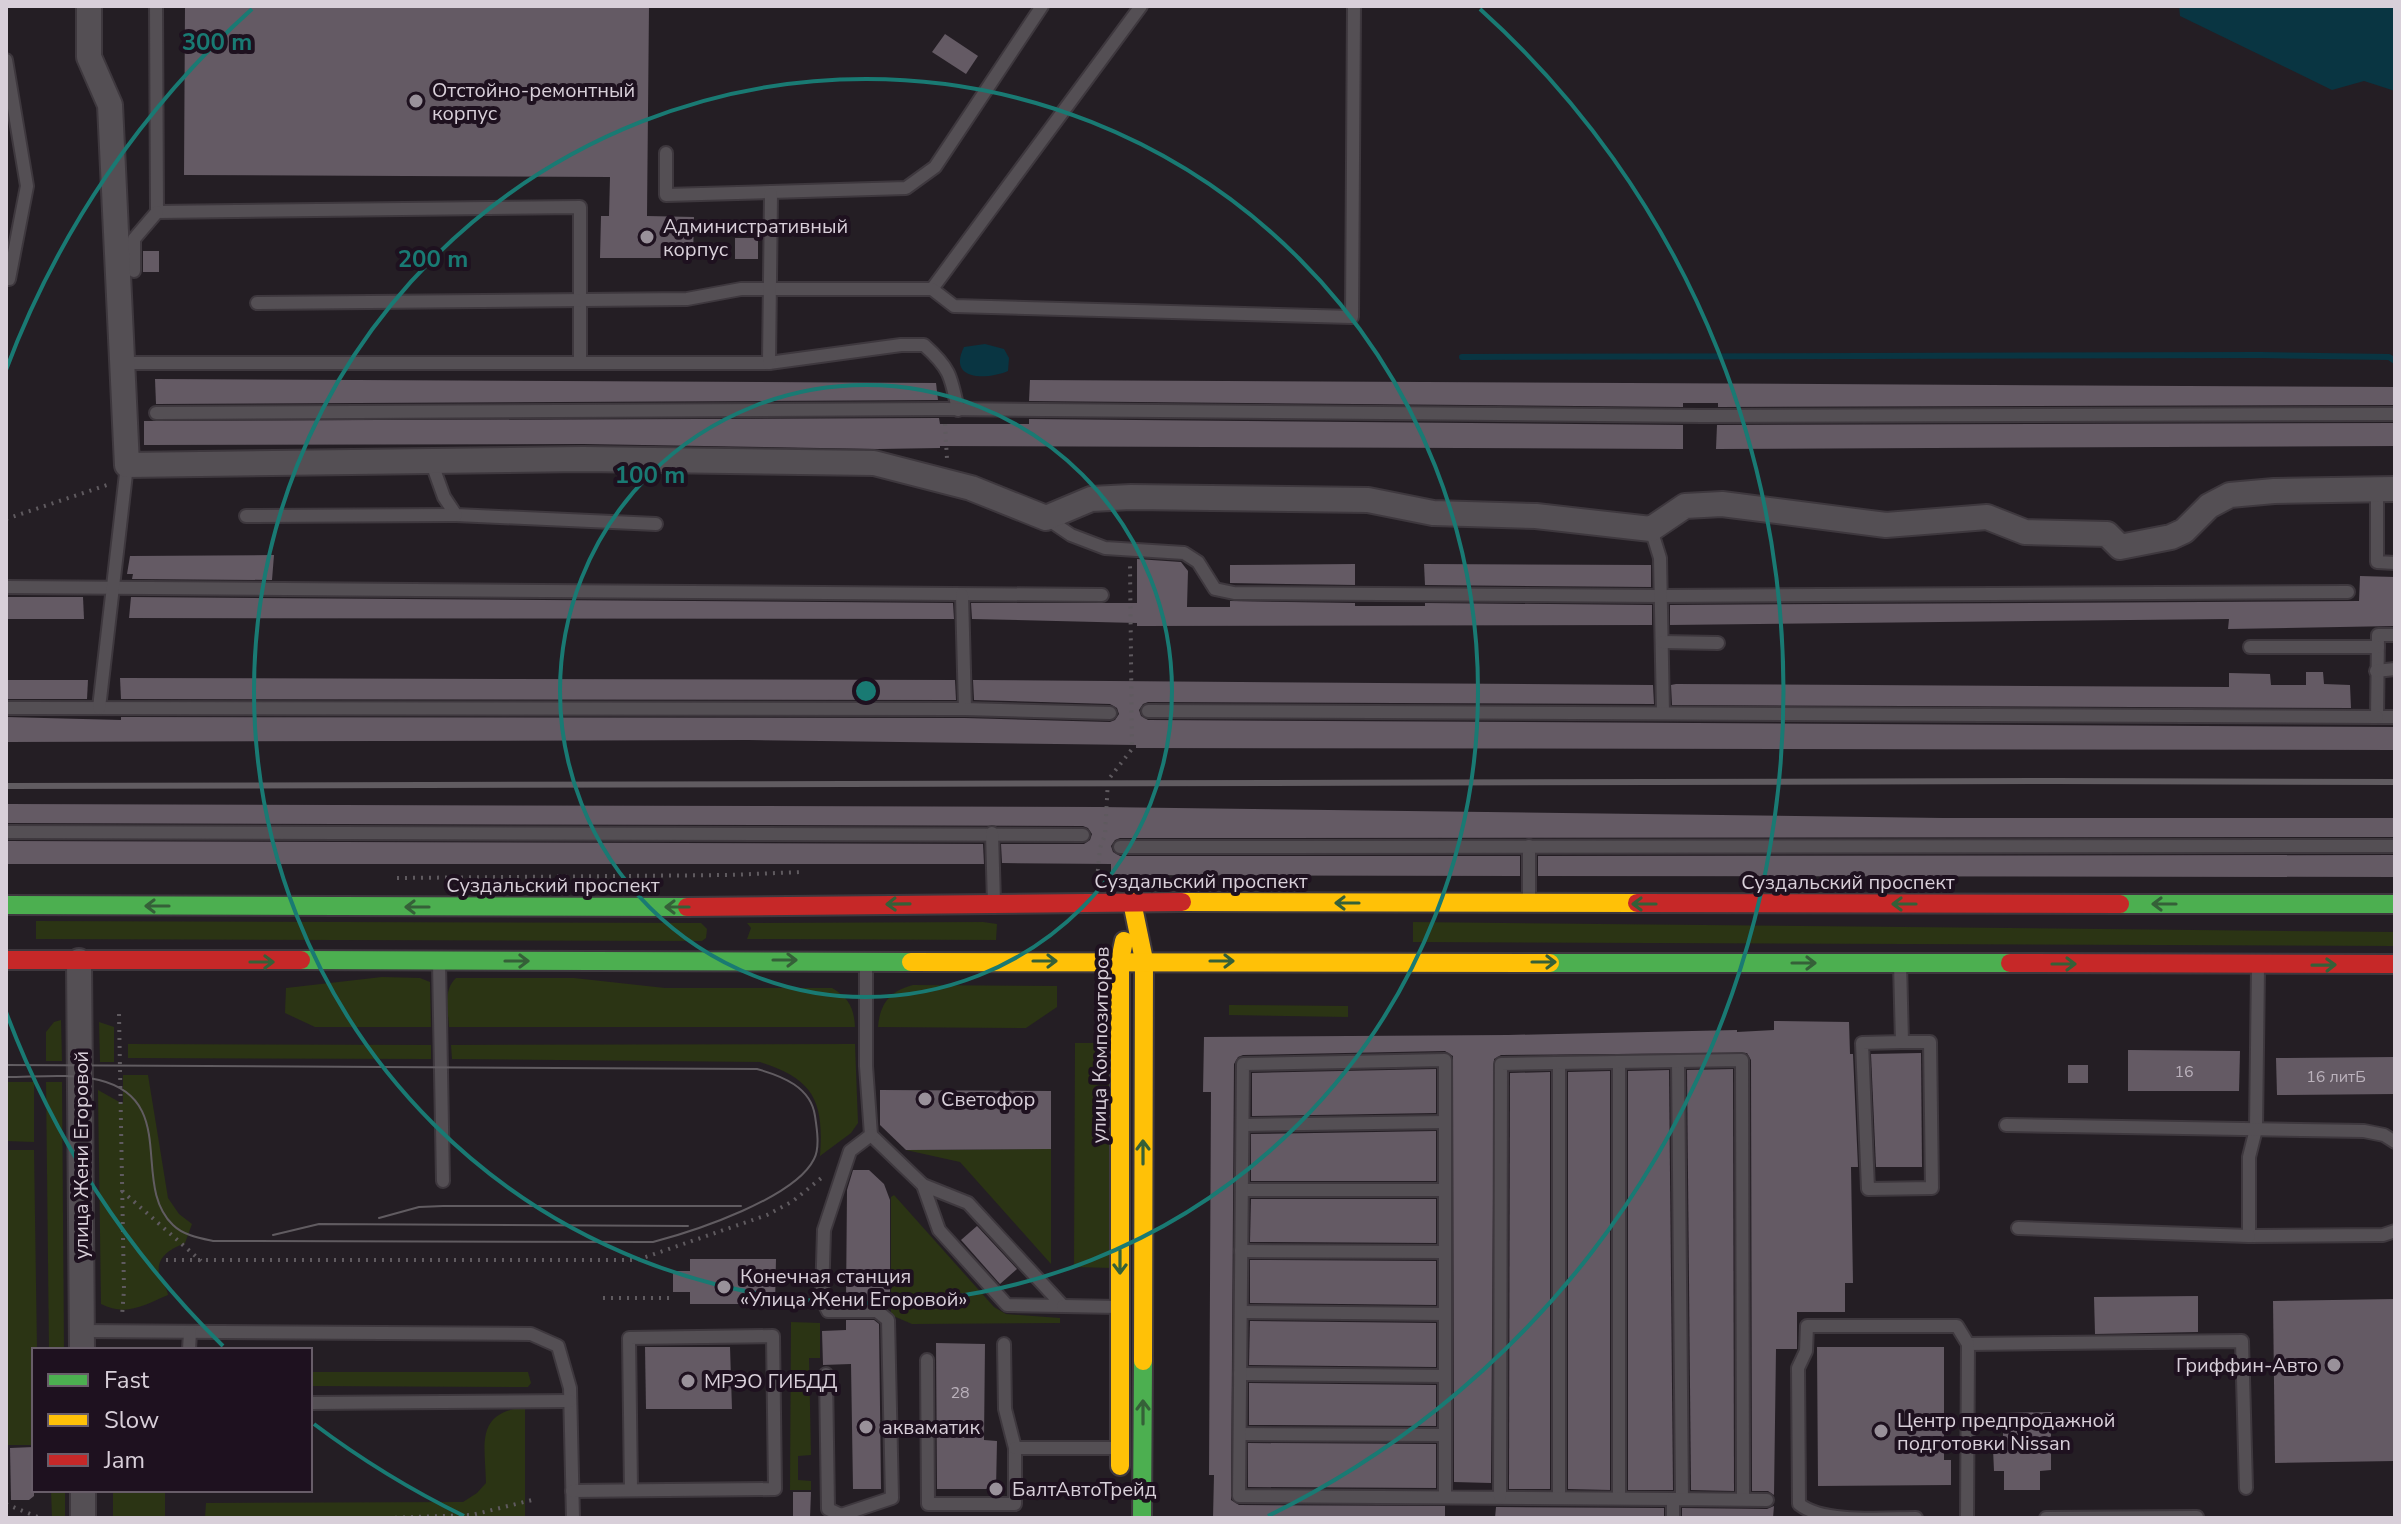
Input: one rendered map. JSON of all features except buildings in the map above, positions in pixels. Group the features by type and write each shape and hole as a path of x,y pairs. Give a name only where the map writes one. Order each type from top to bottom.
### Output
{"main road":[{"name":"Суздальский проспект","path":"6,905 723,913 994,903 1132,902 2395,904"},
{"name":"улица Композиторов","path":"1121,1490 1120,960 1132,902"},
{"name":"улица Композиторов","path":"1132,902 1144,960 1142,1518"},
{"path":"707,960 728,945"},
{"path":"6,960 2395,964"}],"street":[{"path":"89,6 89,57 110,105 126,472 583,459 874,463 971,488 1046,518 1091,499 1338,499 1368,500 1433,513 1536,516 1651,529 1685,506 1722,504 1886,525 1987,517 2025,532 2107,534 2120,547 2171,537 2184,531 2209,506 2230,495 2386,489"},
{"name":"улица Жени Егоровой","path":"79,961 82,1341"},
{"path":"83,1492 83,1518"}],"lane":[{"path":"134,271 134,239 157,212 156,6"},
{"path":"666,153 666,195 906,188 935,167 1042,6"},
{"path":"932,289 1141,6"},
{"path":"257,303 687,299 741,289 932,289 954,306 1352,317 1354,6"},
{"path":"6,60 27,186 9,279 6,279"},
{"path":"769,363 771,194"},
{"path":"157,212 580,207 580,362"},
{"path":"121,363 769,363 901,345 924,345 943,362 951,376 958,410"},
{"path":"156,413 945,409 1702,416 2395,414"},
{"path":"431,461 444,497 456,515"},
{"path":"99,708 126,472"},
{"path":"2386,489 2377,562 2395,563"},
{"path":"246,516 456,515 656,524"},
{"path":"1046,518 1071,535 1105,548 1184,553 1198,562 1215,589 1234,593 1661,596 2348,592"},
{"path":"1651,529 1660,558 1663,713"},
{"path":"6,587 1102,595"},
{"path":"962,595 965,709"},
{"path":"2377,717 2378,635 2395,635"},
{"path":"1662,642 1718,643"},
{"path":"2250,647 2378,647"},
{"path":"2376,671 2395,669"},
{"path":"6,708 965,709 1110,713"},
{"path":"1148,711 2395,717"},
{"path":"6,832 1083,835"},
{"path":"992,833 994,903"},
{"path":"1529,846 1529,904"},
{"path":"1120,847 2395,846"},
{"path":"866,961 866,1066 871,1135 923,1185 968,1203 1063,1306"},
{"path":"439,962 443,1181"},
{"path":"1900,963 1902,1042"},
{"path":"2249,1236 2249,1157 2256,1129 2258,965"},
{"path":"1902,1042 1930,1042 1932,1188 1868,1189 1862,1043 1902,1042"},
{"path":"1445,1497 1445,1060 1243,1064 1239,1496 1767,1500"},
{"path":"1500,1497 1501,1064 1742,1060 1743,1499"},
{"path":"1673,1518 1677,1499 1678,1061"},
{"path":"1619,1062 1619,1498"},
{"path":"1559,1063 1559,1498"},
{"path":"1243,1125 1445,1122"},
{"path":"2006,1125 2364,1131 2384,1135 2395,1142"},
{"path":"826,1374 828,1509 841,1516 892,1498 888,1320 877,1311 828,1311 822,1299 824,1230 850,1151 871,1135"},
{"path":"923,1185 939,1230 1007,1305 1143,1307"},
{"path":"1242,1190 1445,1190"},
{"path":"2018,1228 2249,1236 2383,1235 2395,1231"},
{"path":"1241,1251 1445,1252"},
{"path":"1241,1312 1445,1314"},
{"path":"1916,1518 1844,1518 1817,1513 1799,1504 1798,1368 1806,1351 1807,1326 1957,1326 1968,1344 1967,1518"},
{"path":"82,1341 190,1332 531,1334 558,1346 570,1388 573,1518"},
{"path":"189,1348 190,1332"},
{"path":"572,1491 775,1489 773,1336 629,1338 631,1490"},
{"path":"1968,1344 2242,1341 2246,1488"},
{"path":"927,1360 928,1504 1015,1504 1015,1448 1005,1409 1004,1344"},
{"path":"1240,1374 1445,1376"},
{"path":"312,1403 570,1401"},
{"path":"1240,1434 1445,1435"},
{"path":"1015,1448 1143,1448"},
{"path":"2046,1518 2197,1517"}],"path":[{"path":"945,409 946,458 971,488"},
{"path":"6,519 126,472"},
{"path":"389,878 802,872"},
{"path":"119,1014 124,1290"},
{"path":"166,1260 637,1260 780,1208 803,1194 850,1151"},
{"path":"122,1191 201,1261"},
{"path":"603,1298 673,1298"},
{"path":"387,1518 472,1515 536,1499"},
{"path":"6,1504 40,1518"}],"green space":[{"path":"36,921 701,923 707,929 706,938 702,941 36,939"},
{"path":"1413,922 2395,932 2395,946 1413,942"},
{"path":"747,923 997,924 996,940 747,939 751,928"},
{"path":"382,977 420,978 430,982 431,1027 315,1027 285,1013 286,988"},
{"path":"456,978 574,978 665,988 832,988 850,1004 855,1027 449,1027 448,994"},
{"path":"913,985 1057,986 1057,1007 1026,1028 878,1027 881,1011 888,999"},
{"path":"1229,1005 1348,1006 1348,1017 1229,1015"},
{"path":"61,1020 62,1061 46,1061 46,1032 54,1022"},
{"path":"99,1022 114,1027 114,1062 100,1062"},
{"path":"1075,1043 1099,1043 1099,1058 1112,1059 1112,1268 1074,1267"},
{"path":"128,1044 431,1045 431,1059 128,1058"},
{"path":"855,1044 858,1123 851,1133 820,1156 820,1120 812,1095 793,1076 760,1062 452,1059 451,1045"},
{"path":"123,1075 148,1075 168,1198 179,1214 192,1224 185,1243 161,1259 160,1277 168,1295 127,1310 101,1304 98,1090 123,1104"},
{"path":"6,1082 34,1082 34,1142 6,1141"},
{"path":"46,1082 62,1082 64,1348 49,1348"},
{"path":"1051,1149 1051,1264 960,1162 906,1150"},
{"path":"7,1150 34,1150 37,1348 32,1348 32,1445 8,1445"},
{"path":"894,1195 994,1307 1006,1314 1060,1318 1060,1323 912,1324 891,1315 891,1197"},
{"path":"791,1322 820,1323 820,1358 809,1358 811,1455 798,1456 798,1480 811,1481 811,1490 790,1490"},
{"path":"312,1372 528,1372 531,1383 528,1387 312,1386"},
{"path":"525,1407 525,1518 205,1518 206,1503 463,1502 486,1483 485,1443 490,1423 509,1410"},
{"path":"51,1492 65,1492 65,1518 52,1518"},
{"path":"113,1492 165,1492 165,1518 113,1518"}],"water":[{"path":"2179,6 2395,6 2395,91 2364,81 2332,90 2180,16"},
{"path":"985,344 1004,349 1009,358 1008,371 990,376 965,372 960,358 964,347"}],"waterway":[{"path":"1462,357 2261,355 2389,357 2395,361"}],"tram line":[{"path":"6,1065 757,1069 785,1079 808,1097 815,1116 817,1144 816,1155 803,1173 766,1200 693,1230 653,1242 213,1241 182,1231 173,1225 161,1208 155,1188 147,1124 139,1105 124,1090 88,1078 6,1077"},
{"path":"379,1218 419,1207 443,1206 741,1206"},
{"path":"273,1235 319,1224 688,1226"}],"railway":[{"path":"6,786 2395,782"}],"traffic: fast":[{"path":"2120,904 2395,904"},
{"path":"6,905 687,907"},
{"path":"301,960 911,962"},
{"path":"1550,963 2010,963"},
{"path":"1142,1518 1143,1361"}],"traffic: slow":[{"path":"1132,902 1144,960 1143,1361"},
{"path":"1182,902 1637,903"},
{"path":"1120,1466 1120,960 1124,941"},
{"path":"911,962 1550,963"}],"traffic: jam":[{"path":"687,907 1182,902"},
{"path":"1637,903 2120,904"},
{"path":"6,960 301,960"},
{"path":"2010,963 2395,964"}],"place":[{"name":"Отстойно-ремонтный корпус","path":"416,101"},
{"name":"Административный корпус","path":"647,237"},
{"name":"Светофор","path":"925,1099"},
{"name":"Конечная станция «Улица Жени Егоровой»","path":"724,1287"},
{"name":"Гриффин-Авто","path":"2334,1365"},
{"name":"МРЭО ГИБДД","path":"688,1381"},
{"name":"акваматик","path":"866,1427"},
{"name":"Центр предпродажной подготовки Nissan","path":"1881,1431"},
{"name":"БалтАвтоТрейд","path":"996,1489"}]}
